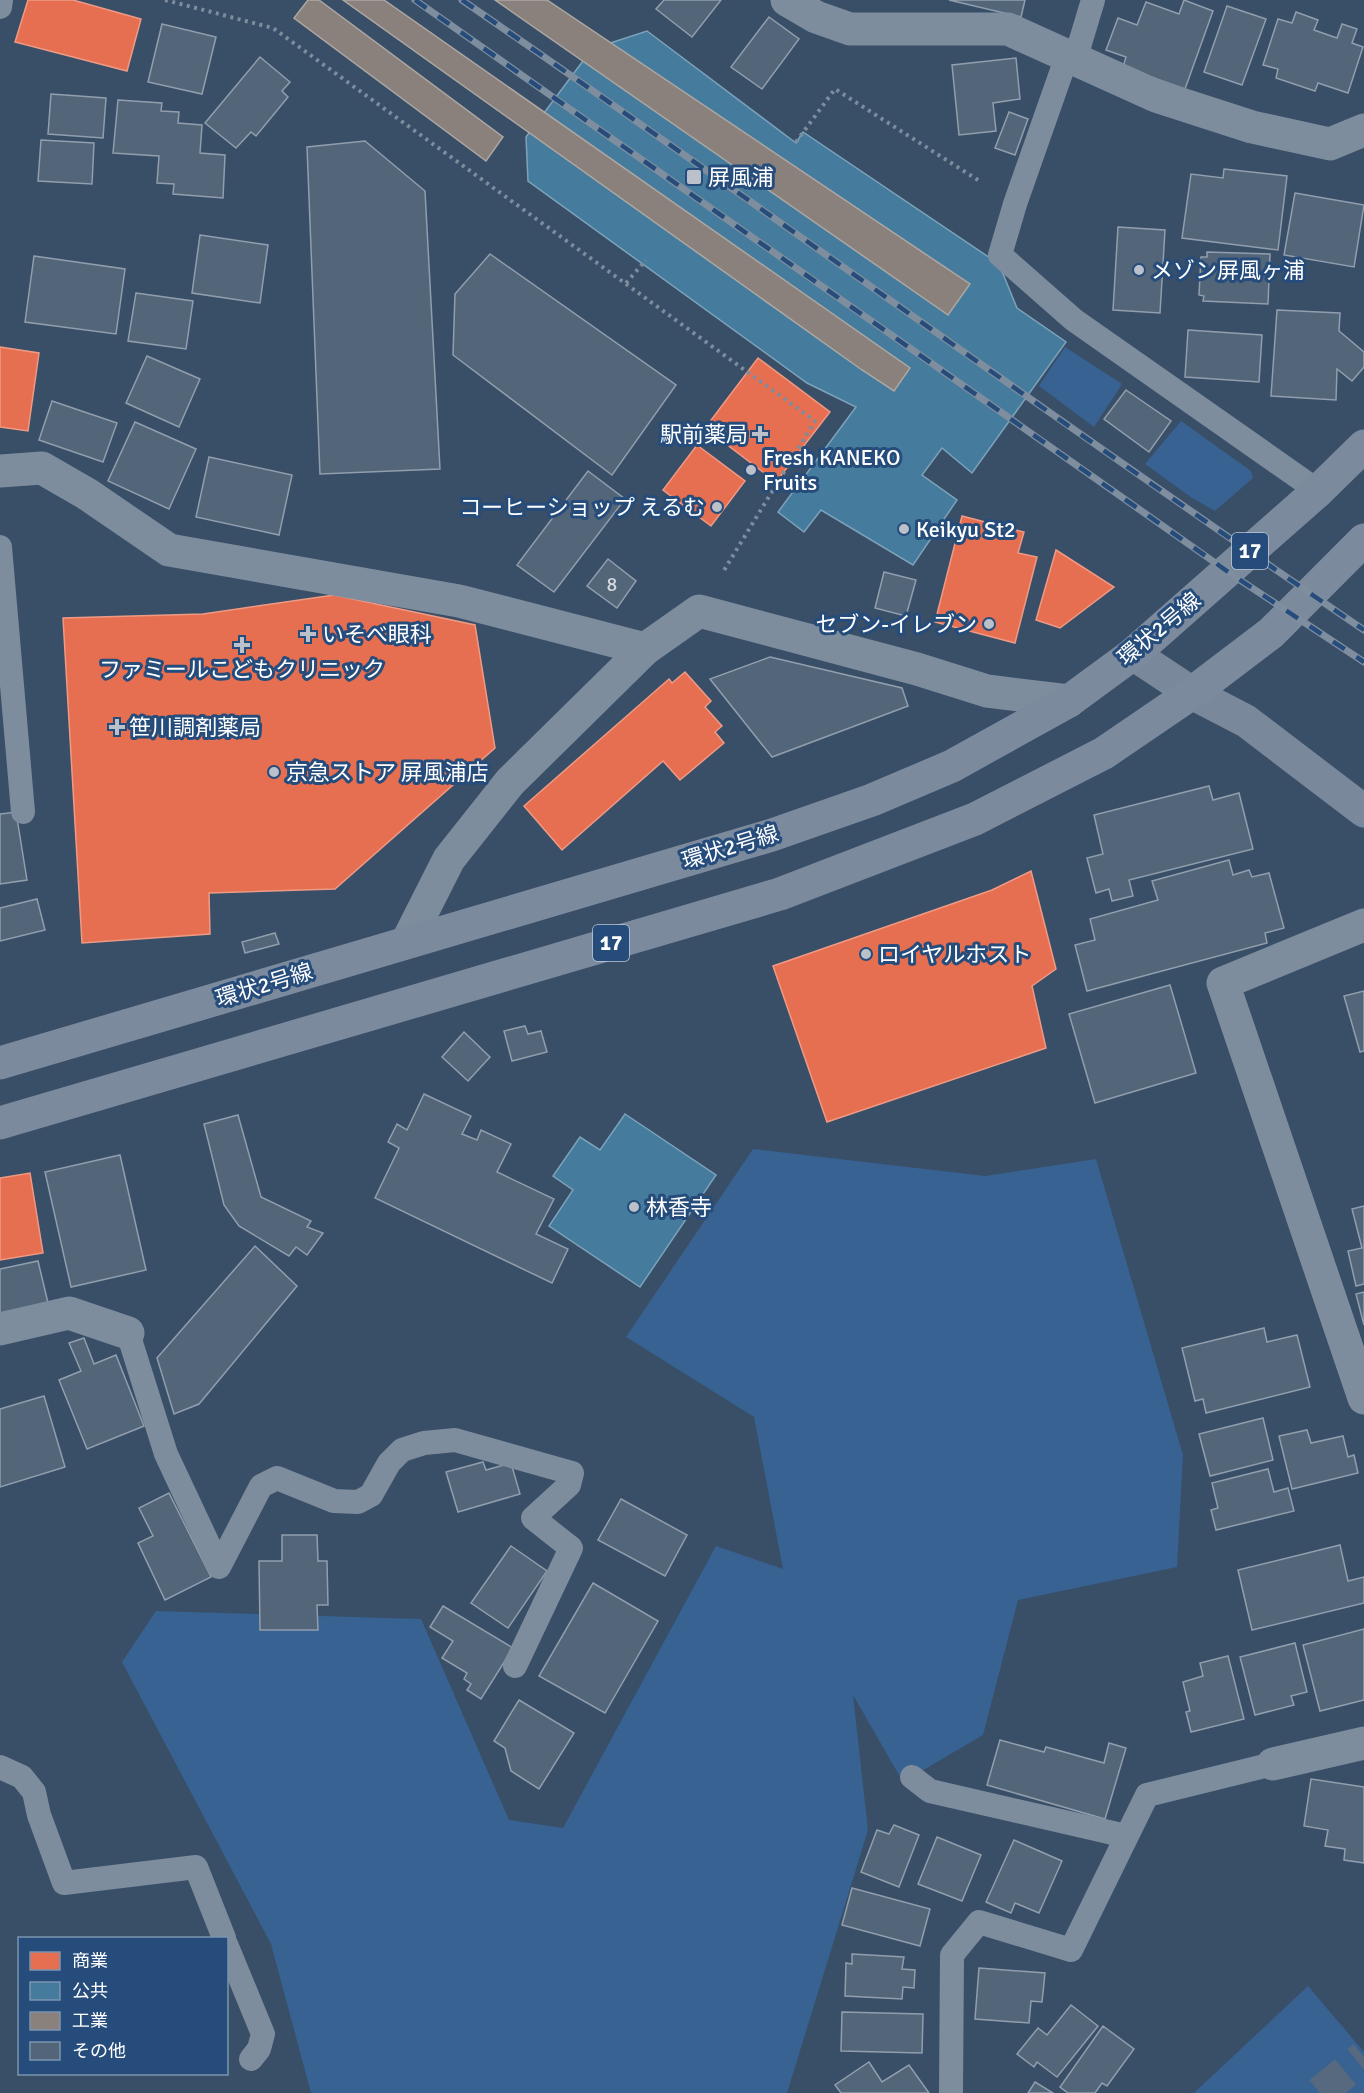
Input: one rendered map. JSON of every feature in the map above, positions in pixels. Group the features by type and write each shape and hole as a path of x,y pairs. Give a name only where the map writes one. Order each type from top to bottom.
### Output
{"main road":[{"name":"環状2号線","path":"0,1063 772,835 872,800 952,766 1069,701 1133,654 1318,491 1364,446"},
{"name":"17","path":"0,1123 780,894 975,819 1104,753 1192,693 1271,633 1364,540"}],"street":[{"path":"787,0 816,17 850,29 1008,29 1156,96 1252,127 1330,144 1364,130"},
{"path":"0,471 42,468 87,494 169,550 459,601 645,649"},
{"path":"407,942 449,859 510,782 645,649 699,611 917,669 987,691 1069,701"},
{"path":"1133,654 1192,693 1246,721 1364,811"},
{"path":"1364,925 1222,983 1364,1398"},
{"path":"0,1329 69,1313 128,1333"},
{"path":"1273,1764 1364,1743"}],"lane":[{"path":"0,7 1,0"},
{"path":"1093,0 1015,204 999,255 1074,320 1318,491"},
{"path":"0,547 23,812"},
{"path":"128,1333 166,1454 219,1567 261,1486 277,1478 334,1501 358,1502 370,1495 389,1463 402,1450 424,1443 454,1440 572,1473 569,1485 533,1518 571,1548 515,1666"},
{"path":"951,2093 952,1955 979,1922 1071,1950 1147,1795 1273,1764"},
{"path":"0,1767 22,1777 34,1792 39,1815 64,1883 196,1867 224,1937"},
{"path":"912,1777 930,1791 1126,1836"},
{"path":"228,1949 263,2034 259,2049 251,2059"}],"path":[{"path":"165,0 273,28 816,421 699,611"},
{"path":"796,142 835,89 1015,204"},
{"path":"626,284 646,260"}],"shaded area":[{"path":"1065,347 1122,384 1094,427 1039,386"},
{"path":"1181,421 1251,471 1253,478 1215,511 1192,498 1145,464"},
{"path":"753,1149 985,1176 1096,1159 1183,1455 1177,1567 1018,1600 983,1735 903,1782 853,1695 868,1830 787,2093 311,2093 271,1944 122,1662 156,1611 421,1619 509,1820 563,1828 716,1546 783,1569 754,1417 626,1337"},
{"path":"1308,1986 1364,2052 1364,2093 1194,2093"}],"building: 商業":[{"path":"28,0 73,0 141,19 127,71 15,42"},
{"path":"0,347 39,353 28,431 0,427"},
{"path":"758,358 830,412 776,482 705,428"},
{"path":"697,445 745,481 711,526 663,490"},
{"path":"962,516 1024,532 1018,553 1037,557 1015,643 935,622"},
{"path":"1056,550 1114,587 1060,628 1036,620"},
{"path":"334,595 475,625 495,748 335,889 209,893 210,934 82,943 63,618 203,614"},
{"path":"685,672 711,701 705,707 722,726 715,732 724,743 680,780 663,761 562,850 524,806 669,679 672,683"},
{"path":"1031,871 1056,969 1032,986 1046,1048 827,1122 773,966 992,890"},
{"path":"30,1173 43,1253 0,1260 0,1178"}],"building: 公共":[{"path":"647,31 796,143 803,132 999,264 1017,308 1066,342 972,473 942,448 922,475 957,500 913,565 821,510 804,532 778,512 856,407 807,383 528,181 526,137 592,49"},
{"path":"625,1114 716,1175 640,1287 549,1226 573,1190 553,1176 580,1137 600,1150"}],"building: 工業":[{"path":"308,0 319,0 503,137 486,161 294,18"},
{"path":"343,0 384,0 910,368 894,391"},
{"path":"495,0 547,0 970,284 948,315"}],"building: その他":[{"path":"664,0 721,0 692,37 656,9"},
{"path":"949,0 1025,0 1021,17"},
{"path":"1184,0 1213,11 1185,89 1123,67 1126,57 1106,50 1118,18 1137,25 1146,2 1179,14"},
{"path":"1227,6 1266,19 1242,85 1204,72"},
{"path":"1296,12 1318,20 1314,30 1337,38 1342,24 1357,29 1352,43 1363,47 1348,93 1318,83 1315,91 1276,78 1278,69 1263,65 1278,19 1292,23"},
{"path":"769,17 799,39 762,89 731,67"},
{"path":"162,24 216,37 202,94 148,82"},
{"path":"260,57 290,82 282,91 288,97 256,136 251,132 236,148 205,123"},
{"path":"1016,58 1020,99 993,103 996,131 959,135 952,65"},
{"path":"51,94 106,98 103,138 48,134"},
{"path":"118,100 162,103 161,111 179,112 178,123 202,125 200,153 225,155 223,198 173,194 174,184 157,183 159,156 113,153"},
{"path":"1009,112 1028,119 1015,155 995,148"},
{"path":"41,140 94,143 92,184 38,181"},
{"path":"365,141 425,191 440,469 320,474 307,147"},
{"path":"1224,169 1287,176 1278,250 1182,238 1191,174 1223,178"},
{"path":"1295,193 1364,205 1354,267 1284,255"},
{"name":"メゾン屏風ヶ浦","path":"1118,227 1165,230 1160,313 1113,310"},
{"path":"200,235 268,245 260,303 192,293"},
{"path":"1207,252 1270,254 1268,304 1203,301 1204,296 1199,295 1201,257 1207,257"},
{"path":"490,254 676,385 612,475 453,355 455,294"},
{"path":"34,256 125,269 116,334 25,322"},
{"path":"136,293 193,301 186,349 128,341"},
{"path":"1277,310 1340,313 1339,331 1364,352 1364,367 1352,381 1337,369 1336,400 1271,396"},
{"path":"1188,330 1262,335 1259,382 1185,377"},
{"path":"147,356 200,379 179,427 126,403"},
{"path":"1126,390 1171,421 1149,452 1104,419"},
{"path":"52,401 117,423 103,462 39,440"},
{"path":"135,422 196,449 169,509 108,481"},
{"path":"209,457 292,475 279,535 196,517"},
{"path":"588,471 625,499 554,592 517,565"},
{"path":"608,559 636,581 617,608 587,586"},
{"path":"884,572 916,580 906,616 875,608"},
{"path":"770,657 902,688 908,706 772,757 710,679"},
{"path":"1209,786 1213,800 1239,793 1253,849 1129,880 1133,896 1112,901 1109,889 1096,893 1087,858 1103,854 1094,815"},
{"path":"16,812 27,880 0,884 0,814"},
{"path":"1229,860 1233,875 1249,870 1252,877 1269,873 1284,928 1265,933 1267,943 1087,991 1075,945 1095,940 1090,919 1158,900 1152,881"},
{"path":"37,899 45,930 0,941 0,908"},
{"path":"275,933 279,944 245,953 242,942"},
{"path":"1170,985 1196,1073 1095,1103 1069,1014"},
{"path":"1364,991 1364,1051 1360,1052 1344,996"},
{"path":"525,1026 528,1034 541,1031 547,1052 512,1061 504,1031"},
{"path":"464,1032 490,1057 468,1081 442,1057"},
{"path":"424,1094 471,1116 462,1134 477,1140 481,1130 511,1144 497,1172 554,1199 536,1234 568,1249 552,1283 375,1198 399,1148 388,1142 397,1124 407,1130"},
{"path":"238,1115 261,1197 311,1221 307,1227 323,1233 307,1255 296,1247 289,1256 239,1226 224,1205 204,1124"},
{"path":"120,1155 146,1270 71,1287 45,1172"},
{"path":"1364,1206 1364,1284 1356,1286 1348,1251 1362,1248 1352,1209"},
{"path":"255,1246 297,1286 199,1404 174,1414 157,1358"},
{"path":"38,1261 49,1307 0,1318 0,1269"},
{"path":"1364,1292 1364,1325 1356,1294"},
{"path":"1264,1328 1267,1342 1297,1335 1310,1387 1206,1413 1203,1399 1195,1401 1182,1348"},
{"path":"84,1338 94,1364 116,1355 144,1426 87,1449 59,1380 81,1371 69,1343"},
{"path":"44,1396 65,1467 0,1487 0,1409"},
{"path":"1263,1418 1273,1460 1210,1476 1199,1434"},
{"path":"1307,1430 1311,1443 1343,1436 1348,1457 1354,1455 1358,1473 1292,1489 1279,1436"},
{"path":"483,1462 486,1470 511,1463 520,1494 458,1512 446,1472"},
{"path":"1268,1469 1274,1492 1288,1488 1294,1511 1216,1530 1211,1510 1218,1508 1212,1483"},
{"path":"169,1493 211,1577 165,1600 138,1543 153,1536 139,1508"},
{"path":"621,1499 687,1535 665,1576 598,1540"},
{"path":"282,1535 317,1535 318,1561 327,1561 328,1605 317,1605 318,1630 260,1630 259,1561 282,1561"},
{"path":"1340,1545 1348,1581 1364,1577 1364,1603 1252,1630 1238,1570"},
{"path":"511,1546 547,1571 508,1628 471,1603"},
{"path":"593,1583 658,1621 605,1713 539,1676"},
{"path":"443,1606 513,1648 481,1699 467,1690 471,1684 464,1679 467,1673 442,1658 453,1641 430,1627"},
{"path":"1364,1629 1364,1700 1320,1711 1303,1645"},
{"path":"1295,1643 1307,1692 1291,1696 1294,1705 1255,1715 1240,1657"},
{"path":"1228,1656 1244,1719 1191,1732 1186,1712 1190,1711 1183,1682 1203,1676 1200,1663"},
{"path":"519,1700 574,1733 539,1789 511,1771 505,1748 494,1741"},
{"path":"1000,1740 1044,1752 1046,1747 1104,1763 1109,1743 1126,1748 1105,1819 987,1785"},
{"path":"1311,1779 1364,1787 1364,1863 1344,1860 1345,1849 1325,1846 1328,1830 1304,1826"},
{"path":"894,1825 919,1835 899,1887 861,1872 877,1830 889,1834"},
{"path":"937,1837 981,1855 962,1901 918,1884"},
{"path":"1014,1840 1062,1861 1039,1913 1015,1903 1011,1913 986,1902"},
{"path":"852,1888 930,1909 920,1946 842,1925"},
{"path":"852,1954 904,1957 902,1969 915,1970 914,1988 903,1987 902,1999 845,1996 846,1963 852,1964"},
{"path":"979,1968 1045,1973 1042,2002 1031,2001 1029,2023 975,2019"},
{"path":"1071,2005 1098,2026 1057,2077 1037,2062 1034,2067 1017,2054 1038,2028 1047,2035"},
{"path":"842,2012 923,2014 922,2053 841,2051"},
{"path":"1103,2026 1134,2049 1107,2086 1102,2083 1095,2093 1068,2093 1060,2087"},
{"path":"869,2062 882,2082 909,2065 929,2093 841,2093 835,2085"},
{"path":"1035,2082 1053,2093 1028,2093"}],"tunnel":[{"path":"1320,2093 1364,2057"}],"railway":[{"path":"415,0 1234,576 1364,662"},
{"path":"462,0 1137,474 1364,630"}],"place":[{"name":"屏風浦","path":"694,177"},
{"name":"メゾン屏風ヶ浦","path":"1139,270"},
{"name":"駅前薬局","path":"760,434"},
{"name":"Fresh KANEKO Fruits","path":"751,470"},
{"name":"コーヒーショップ えるむ","path":"717,507"},
{"name":"Keikyu St2","path":"904,529"},
{"name":"セブン-イレブン","path":"989,624"},
{"name":"いそべ眼科","path":"308,634"},
{"name":"ファミールこどもクリニック","path":"242,645"},
{"name":"笹川調剤薬局","path":"117,727"},
{"name":"京急ストア 屏風浦店","path":"274,772"},
{"name":"ロイヤルホスト","path":"866,954"},
{"name":"林香寺","path":"634,1207"}]}
